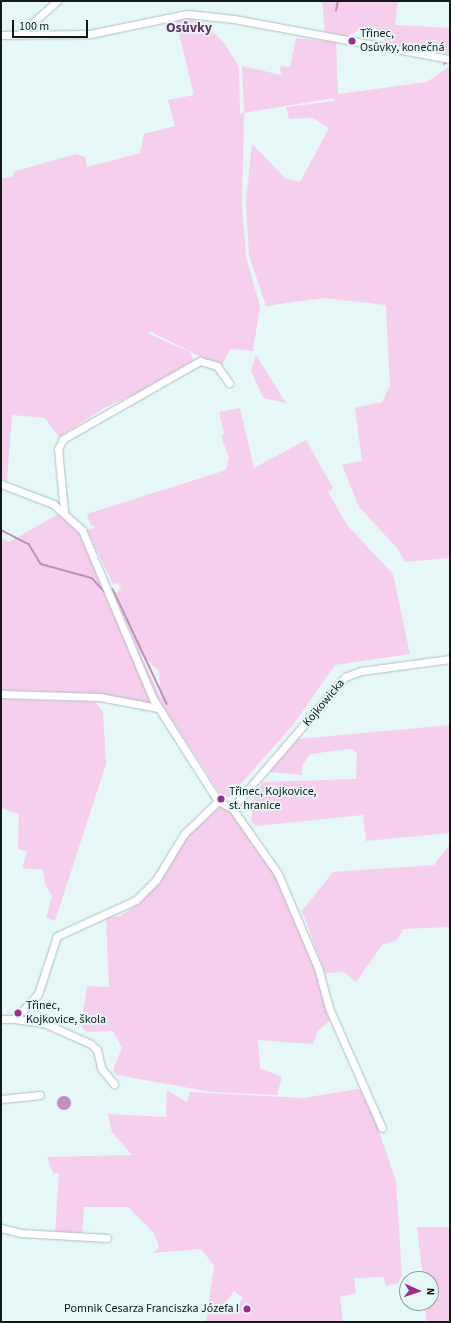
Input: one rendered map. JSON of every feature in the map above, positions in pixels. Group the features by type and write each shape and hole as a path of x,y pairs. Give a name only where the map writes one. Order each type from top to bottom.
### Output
{"street":[{"path":"20,34 57,1"},
{"path":"1,35 90,34 187,14 234,19 450,59"},
{"path":"64,511 58,449 63,439 200,361 217,366 229,383"},
{"path":"1,484 64,511 85,535 158,708 218,801 232,808 278,874 315,962 329,1008 382,1128"},
{"name":"Kojkowicka","path":"232,808 345,677 361,671 450,659"},
{"path":"1,694 100,697 158,708"},
{"path":"15,1019 38,994 57,936 136,900 156,880 184,834 218,801"},
{"path":"1,1019 15,1019 44,1023 91,1044 97,1050 101,1068 114,1084"},
{"path":"1,1099 40,1095"},
{"path":"1,1228 21,1233 108,1238"}],"shaded area":[{"path":"322,1 398,1 395,25 450,28 450,54 384,43 383,32 369,25 345,37 325,34"},
{"path":"175,18 199,18 225,44 239,67 240,115 244,112 242,66 281,75 280,66 290,67 296,38 336,42 338,94 427,82 450,66 450,558 405,562 397,548 359,507 342,465 362,461 355,408 382,402 390,385 386,305 324,298 266,306 249,256 246,202 252,144 285,178 300,182 329,128 313,118 289,119 286,107 335,101 334,98 244,113 242,203 246,257 260,306 253,351 230,349 221,367 151,332 147,333 190,352 194,361 148,388 102,409 59,437 45,418 12,415 7,481 1,478 1,179 13,176 15,171 77,154 85,157 87,167 140,153 144,134 175,126 168,100 194,95"},
{"path":"256,355 286,403 263,398 251,371"},
{"path":"240,408 254,468 306,440 333,488 328,492 347,525 393,574 410,654 335,665 293,725 229,797 223,798 156,695 148,704 72,693 1,690 1,537 9,542 60,513 82,537 128,648 139,652 115,595 121,588 119,583 113,584 87,530 96,527 90,524 87,514 226,470 229,457 221,437 224,433 219,412","holes":["140,653 159,671 161,699"]},
{"path":"1,699 95,702 103,711 106,764 55,921 46,918 52,896 45,884 43,870 22,868 27,852 18,849 19,814 1,808"},
{"path":"450,725 450,833 366,841 363,815 257,826 251,822 254,795 264,782 356,779 357,753 350,749 310,754 302,766 302,775 269,772 298,739"},
{"path":"220,807 230,810 252,841 250,845 255,846 279,880 307,944 332,1018 318,1031 313,1044 258,1040 260,1068 282,1077 277,1095 211,1092 117,1075 113,1070 122,1048 113,1031 87,1032 81,1026 87,986 109,987 106,917 120,916 133,908 155,887 187,836"},
{"path":"450,844 450,927 403,929 397,940 382,945 356,982 344,972 325,973 302,911 333,872 434,865"},
{"path":"358,1089 363,1091 370,1105 396,1181 402,1271 399,1271 398,1283 386,1286 384,1277 354,1278 356,1293 340,1297 343,1322 206,1322 214,1266 201,1249 153,1253 159,1247 154,1233 128,1207 84,1207 82,1233 55,1234 59,1173 53,1173 47,1157 132,1155 112,1132 108,1114 166,1117 167,1090 187,1102 190,1092 303,1098","holes":["234,1291 243,1298 232,1312 224,1305"]},
{"path":"61,1096 67,1096 71,1100 71,1106 67,1110 61,1110 57,1106 57,1100"},
{"path":"417,1227 450,1227 450,1322 426,1322 425,1311 439,1311 439,1271 422,1271"}],"waterway":[{"path":"336,11 338,1"},
{"path":"1,530 29,544 41,564 92,578 104,591"},
{"path":"113,589 167,704"}],"place":[{"name":"Třinec, Osůvky, konečná","path":"352,41"},
{"name":"Třinec, Kojkovice, st. hranice","path":"221,799"},
{"name":"Třinec, Kojkovice, škola","path":"18,1013"},
{"name":"Pomnik Cesarza Franciszka Józefa I","path":"247,1309"}],"district":[{"name":"Osůvky","path":"189,28"}]}
